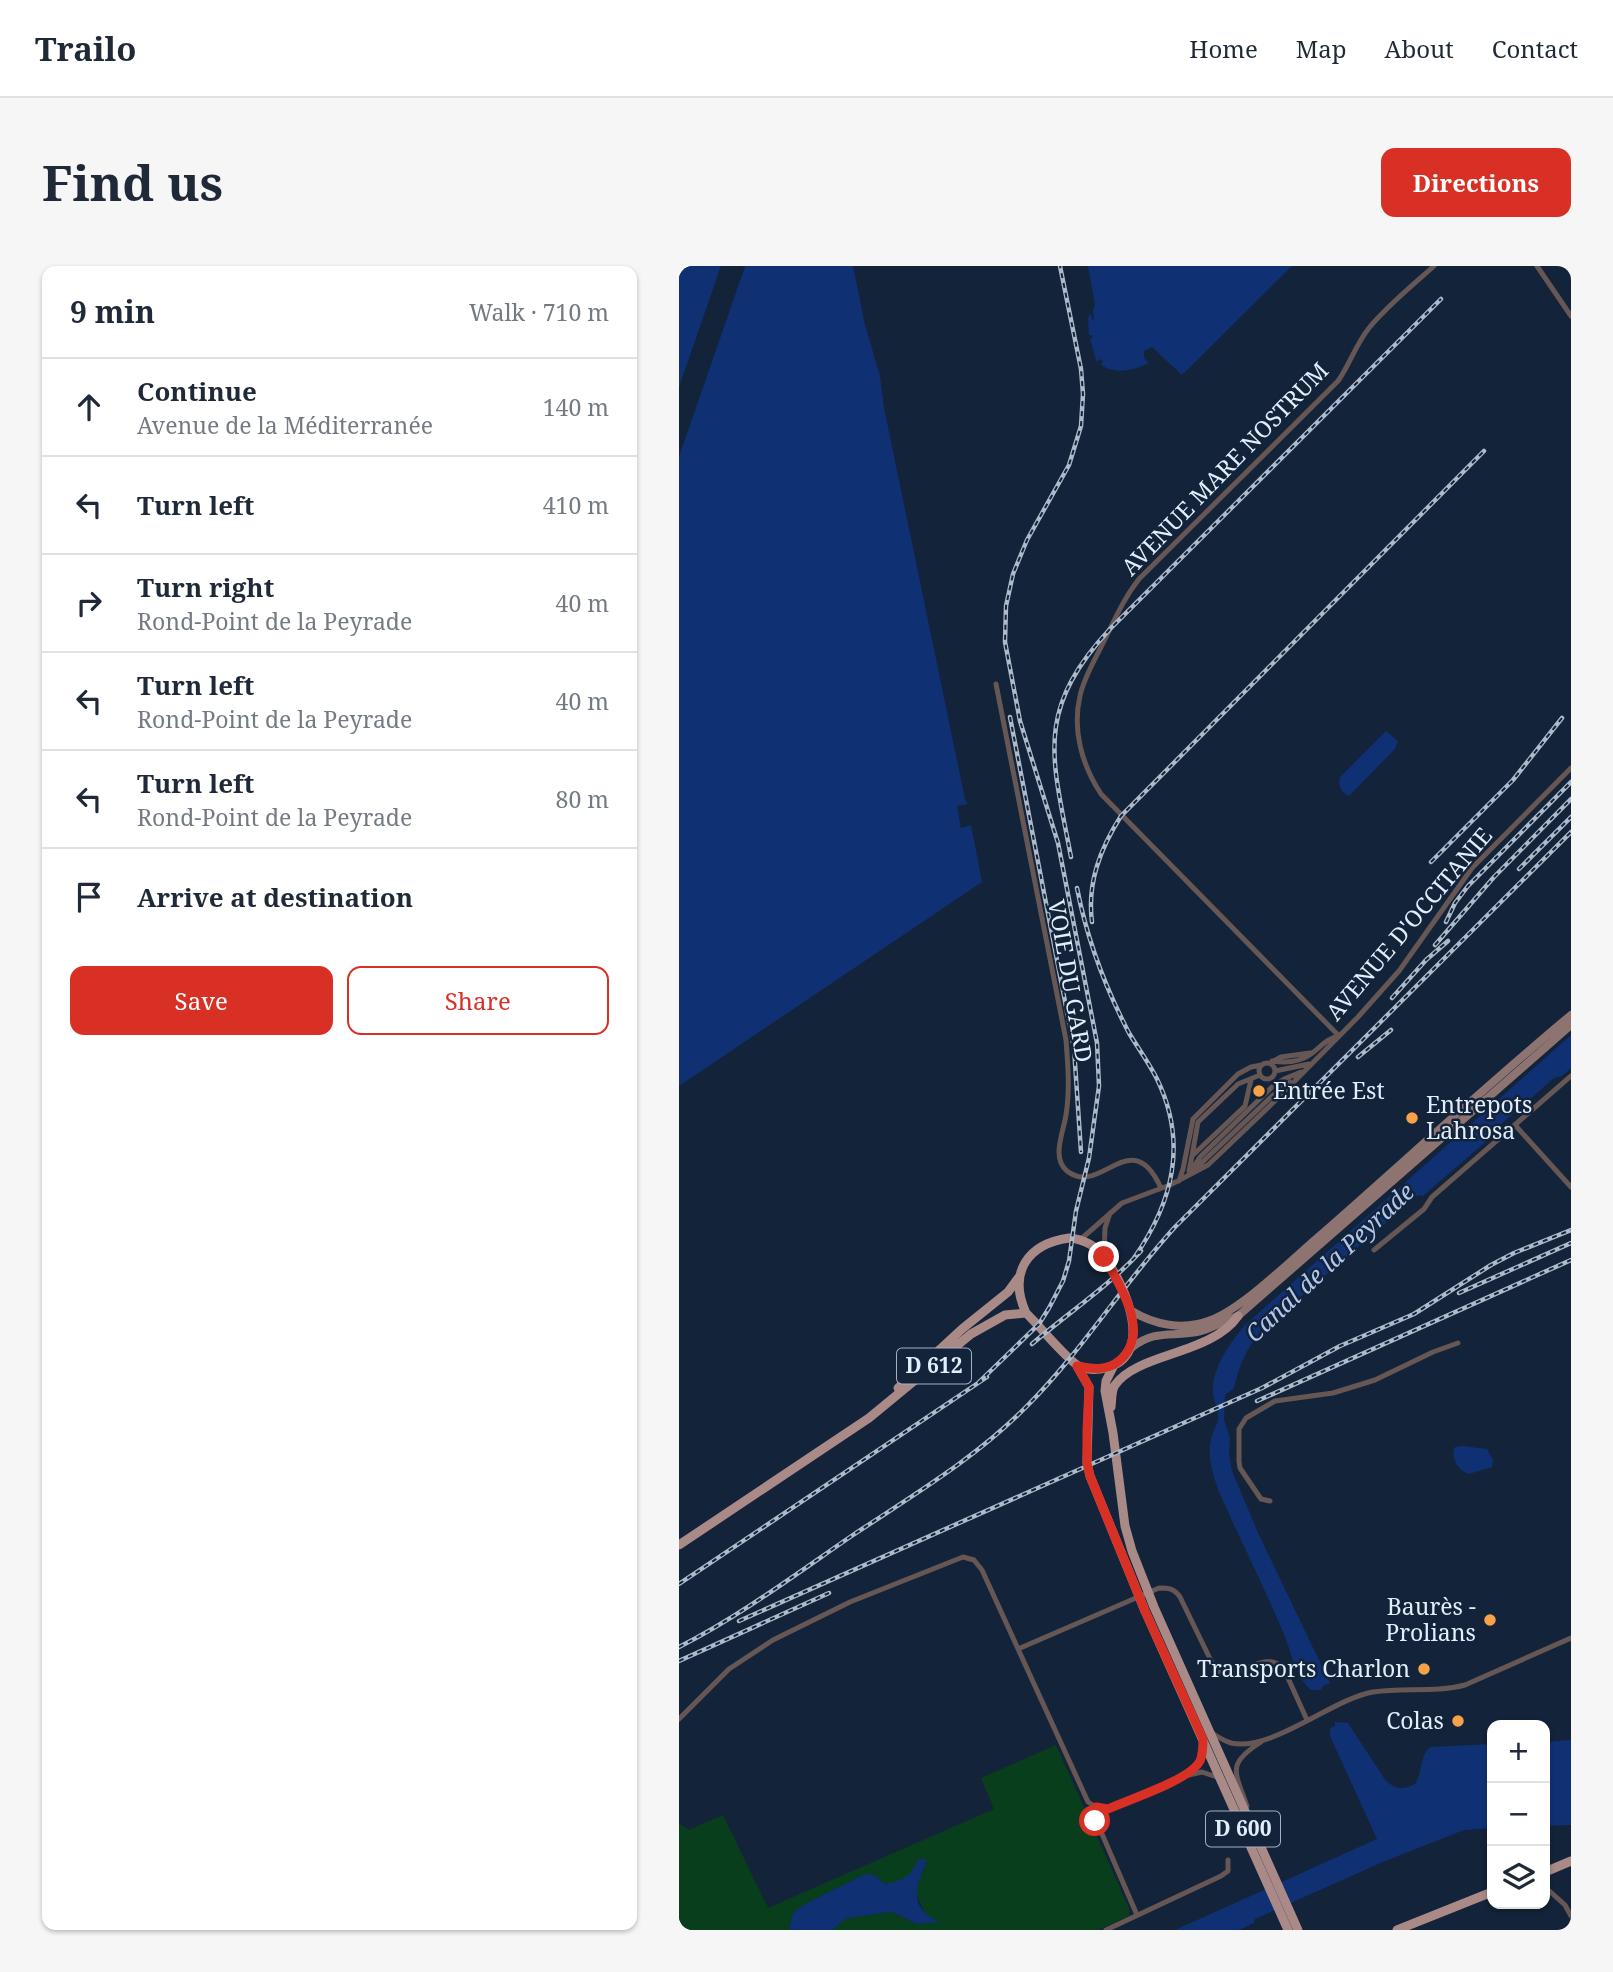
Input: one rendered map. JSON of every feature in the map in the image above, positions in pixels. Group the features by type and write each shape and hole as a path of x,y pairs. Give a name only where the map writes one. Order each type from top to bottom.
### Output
{"main road":[{"path":"1128,1306 1147,1321 1184,1325 1210,1320 1232,1309 1571,1015"},
{"path":"1131,1348 1134,1334 1128,1306 1104,1257 1081,1239 1051,1240 1040,1246 1026,1261 1019,1287 1029,1316 1076,1364 1101,1369 1114,1365 1144,1338 1199,1331 1238,1316 1571,1025"},
{"name":"D 612","path":"848,1432 962,1329 1008,1292 1020,1276"},
{"name":"D 612","path":"679,1545 869,1418 980,1329 1005,1315 1029,1316"},
{"name":"D 600","path":"1111,1419 1114,1386 1123,1378 1142,1366 1204,1343 1234,1322 1238,1316"},
{"name":"D 600","path":"1076,1364 1089,1387 1087,1463 1095,1490 1206,1735 1254,1831 1268,1878"},
{"name":"D 600","path":"1114,1365 1106,1381 1105,1391 1114,1433 1125,1526 1138,1582"},
{"name":"D 600","path":"1206,1735 1221,1779 1291,1927"},
{"path":"1550,1870 1571,1860"},
{"path":"1397,1930 1487,1894"}],"street":[{"name":"AVENUE MARE NOSTRUM","path":"1339,1036 1101,794 1086,769 1081,750 1077,731 1080,696 1121,606 1139,579 1338,381 1349,366 1367,330 1434,266"},
{"path":"1537,266 1571,316"},
{"name":"VOIE DU GARD","path":"996,684 1066,1040 1068,1086 1059,1151 1061,1165 1072,1174 1085,1177 1131,1160 1140,1161 1154,1173 1161,1188"},
{"name":"AVENUE D'OCCITANIE","path":"1081,1239 1122,1203 1178,1181 1208,1165 1313,1063 1399,971 1472,868 1571,768"},
{"path":"1178,1181 1193,1119 1238,1074 1251,1067 1301,1059 1313,1053 1331,1037 1339,1036"},
{"path":"1268,1063 1275,1071"},
{"path":"1260,1075 1259,1070 1268,1063"},
{"path":"1260,1075 1269,1079 1275,1071 1313,1063"},
{"name":"AVENUE D'OCCITANIE","path":"1189,1174 1199,1157 1272,1087 1304,1071"},
{"path":"1189,1174 1198,1122 1238,1084 1260,1075"},
{"path":"1374,1250 1413,1219 1432,1198 1571,1076"},
{"path":"1192,1156 1245,1106 1251,1080"},
{"path":"1515,1125 1571,1187"},
{"path":"1104,1257 1105,1228 1109,1213"},
{"path":"1270,1501 1261,1499 1240,1468 1239,1429 1243,1421 1275,1401 1333,1393 1364,1384 1458,1343"},
{"path":"679,1719 729,1669 773,1640 850,1602 963,1557 974,1560 982,1570 1088,1802 1108,1809 1184,1776 1202,1772 1221,1779"},
{"path":"1019,1649 1159,1588 1168,1588 1176,1591 1180,1597 1216,1671 1230,1675 1268,1660 1276,1661 1283,1667 1307,1720"},
{"path":"1254,1831 1236,1777 1238,1760 1270,1737 1370,1693 1465,1685 1571,1638"},
{"path":"1184,1776 1199,1763 1206,1735 1242,1744 1270,1737"},
{"path":"1096,1807 1095,1821 1137,1915"},
{"path":"1106,1930 1221,1876 1228,1871 1228,1860"},
{"path":"1550,1891 1565,1905 1571,1916"}],"green space":[{"path":"1056,1745 1129,1908 1129,1916 1098,1930 832,1930 847,1918 892,1912 917,1924 938,1921 925,1914 915,1891 927,1861 901,1881 884,1884 875,1875 865,1874 807,1903 793,1913 789,1930 679,1930 679,1824 689,1830 723,1815 768,1908 994,1809 981,1778"}],"water":[{"path":"679,266 721,266 679,387"},
{"path":"745,266 853,266 865,325 880,376 884,408 968,804 957,806 961,828 971,825 982,882 679,1086 679,456"},
{"path":"1088,266 1292,266 1182,375 1152,347 1144,351 1144,358 1149,363 1131,369 1113,370 1101,365 1103,361 1100,359 1097,362 1090,339 1092,335 1089,335 1088,317 1091,314 1094,320 1095,305"},
{"path":"1386,731 1398,741 1395,749 1349,796 1340,788 1340,777"},
{"name":"Canal de la Peyrade","path":"1571,1035 1571,1068 1562,1076 1554,1078 1423,1196 1418,1195 1260,1332 1244,1358 1234,1388 1225,1395 1224,1420 1230,1438 1232,1471 1259,1535 1330,1683 1321,1690 1311,1690 1297,1670 1283,1632 1219,1492 1213,1472 1210,1446 1218,1419 1213,1384 1218,1366 1245,1325"},
{"path":"1455,1447 1487,1449 1493,1460 1492,1467 1469,1474 1461,1470 1456,1463 1454,1451"},
{"path":"1335,1722 1348,1723 1384,1778 1398,1788 1415,1784 1425,1754 1431,1747 1487,1744 1487,1828 1464,1830 1385,1861 1255,1919 1254,1923 1239,1930 1175,1930 1377,1839 1330,1736 1330,1728 1335,1726"},
{"path":"1571,1740 1571,1825 1550,1826 1550,1742"},
{"path":"919,1859 927,1860 918,1888 918,1903 929,1916 939,1922 917,1924 892,1912 847,1918 832,1930 789,1930 793,1913 807,1903 865,1874 875,1875 884,1884 896,1881 906,1877"}],"pier":[{"path":"721,266 724,267 682,388 679,390"},
{"path":"741,266 745,266 679,456 679,445"}],"railway":[{"path":"978,1383 1039,1324 1063,1281 1089,1158 1099,1086 1097,1043 1058,843 1020,721 1005,642 1006,606 1013,574 1027,540 1069,465 1081,426 1081,369 1060,266"},
{"path":"1071,857 1058,791 1055,736 1059,711 1069,685 1086,658 1110,629 1441,299"},
{"path":"1092,922 1093,880 1101,854 1121,816 1484,451"},
{"path":"1010,717 1074,1048 1081,1152"},
{"path":"1431,862 1513,780 1562,718"},
{"path":"1446,922 1455,903 1468,886 1571,782"},
{"path":"1435,945 1494,877 1571,799"},
{"path":"1519,869 1571,817"},
{"path":"679,1647 746,1608 921,1490 1007,1425 1066,1363 1175,1227 1571,832"},
{"path":"1077,888 1086,926 1112,998 1129,1033 1157,1079 1167,1103 1172,1126 1174,1149 1167,1194 1134,1258"},
{"path":"1392,998 1426,960 1448,941"},
{"path":"1358,1057 1391,1030"},
{"path":"739,1621 1262,1388 1340,1346 1414,1314 1514,1253 1571,1230"},
{"path":"1459,1293 1571,1243"},
{"path":"1032,1344 1102,1288 1141,1251"},
{"path":"1257,1401 1571,1260"},
{"path":"679,1584 987,1377"},
{"path":"679,1661 829,1593"}],"place":[{"name":"Entrée Est","path":"1259,1091"},
{"name":"Entrepots Lahrosa","path":"1412,1118"},
{"name":"Baurès - Prolians","path":"1490,1620"},
{"name":"Transports Charlon","path":"1424,1669"},
{"name":"Colas","path":"1458,1721"}],"route":[{"path":"1095,1821 1096,1807 1108,1809 1184,1776 1199,1763 1203,1752 1203,1739 1145,1611 1095,1490 1087,1463 1089,1387 1077,1366 1101,1369 1114,1365 1131,1348 1134,1334 1127,1301 1104,1257"}]}
